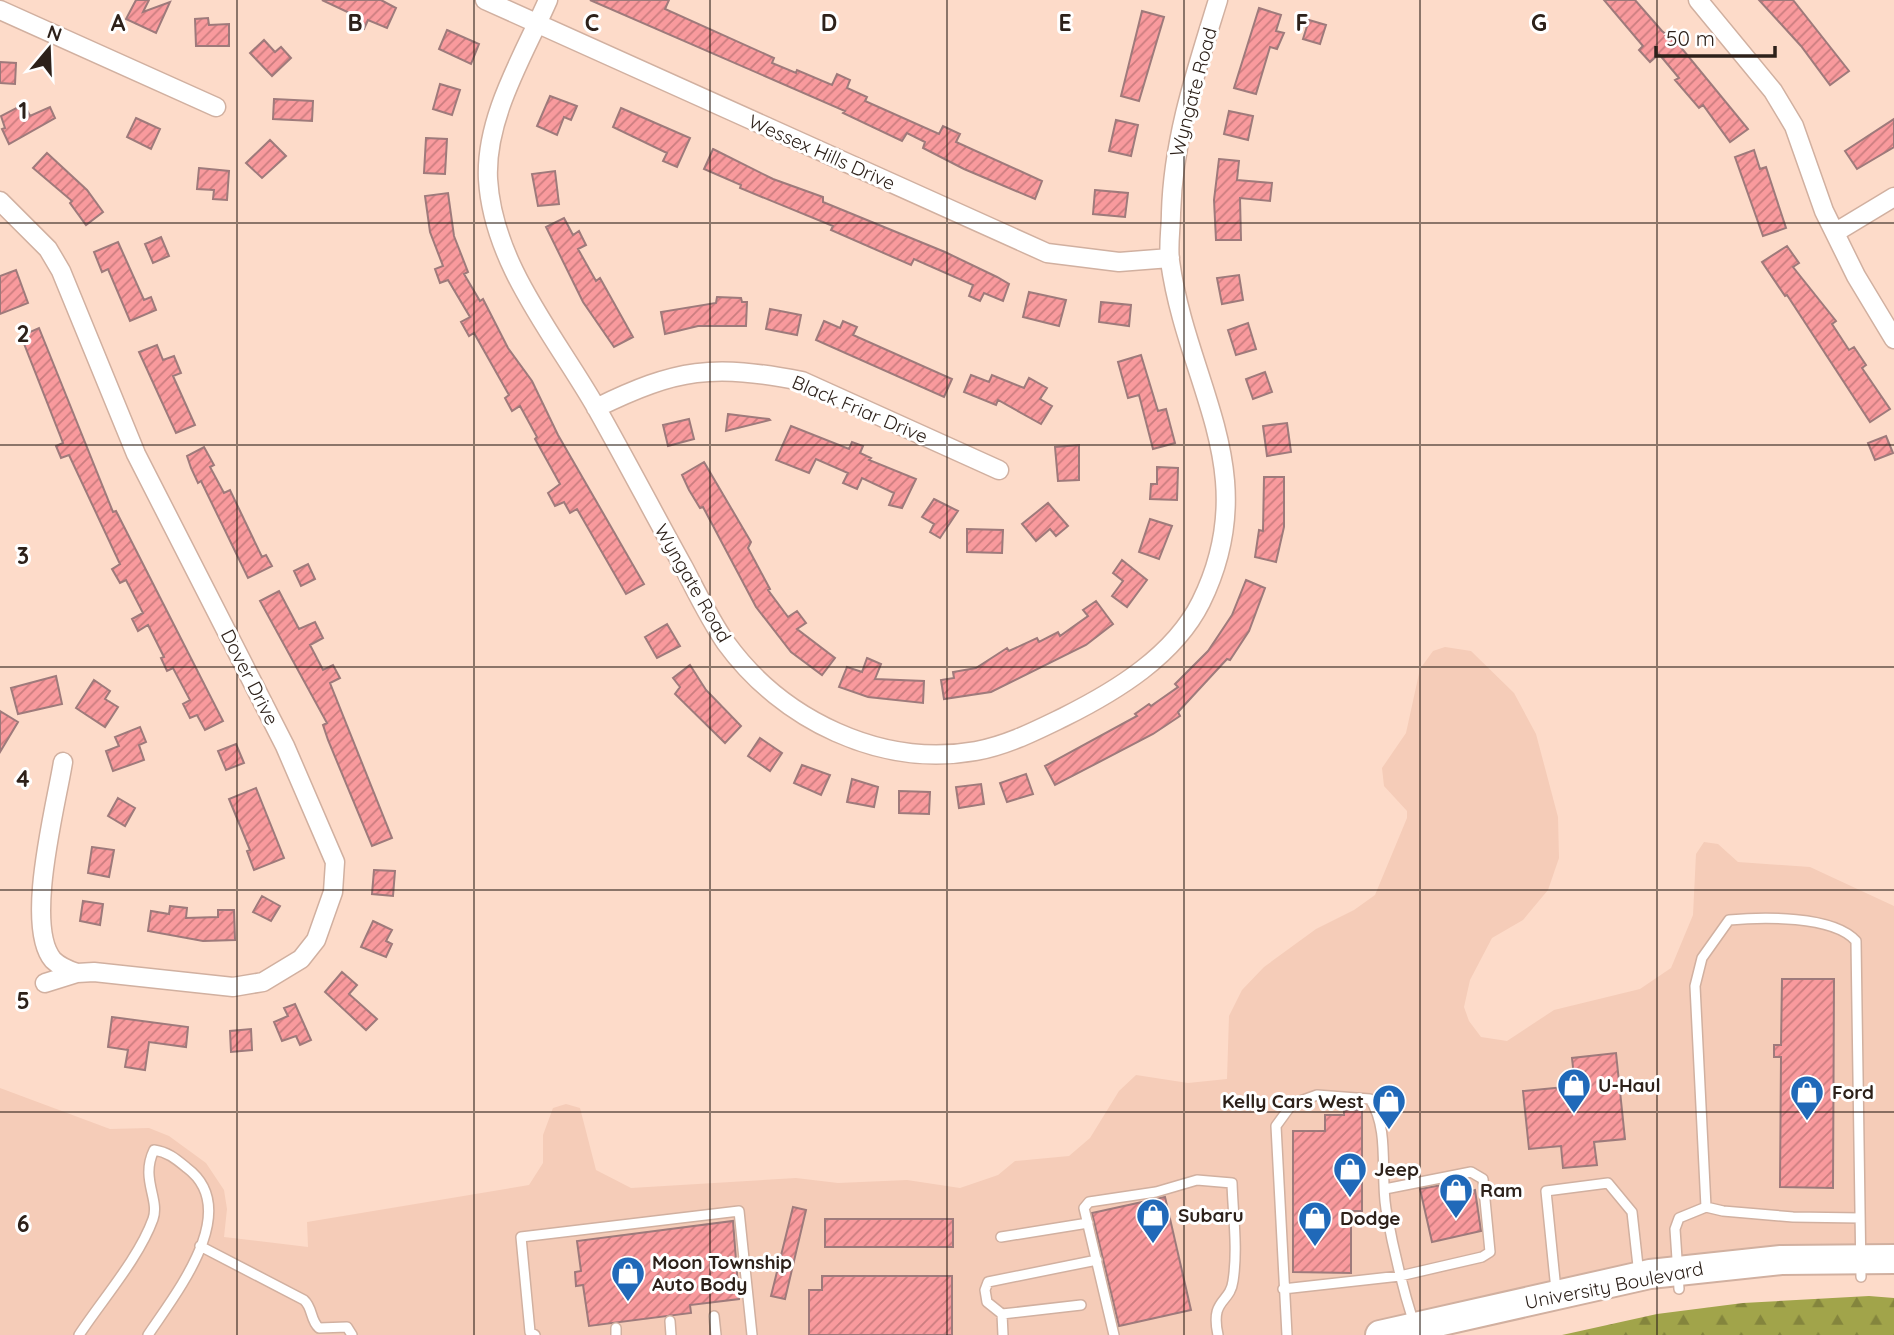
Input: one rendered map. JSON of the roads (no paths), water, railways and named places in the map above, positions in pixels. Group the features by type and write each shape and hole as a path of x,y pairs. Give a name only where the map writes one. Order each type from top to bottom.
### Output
{"main road":[{"name":"University Boulevard","path":"1380,1335 1416,1331 1557,1294 1639,1276 1754,1280 1862,1268 1894,1259"},
{"name":"University Boulevard","path":"1862,1268 1894,1278"},
{"name":"University Boulevard","path":"1466,1335 1678,1279"}],"street":[{"name":"Wessex Hills Drive","path":"485,0 1047,253 1119,262 1170,258"},
{"name":"Wyngate Road","path":"548,0 492,129 488,177 495,221 513,268 596,408 719,632 768,689 820,725 867,745 927,754 984,749 1016,740 1135,676 1177,637 1198,608 1212,575 1223,538 1226,501 1223,459 1215,417 1188,337 1170,258 1172,171 1181,125 1218,0"},
{"path":"1698,0 1773,91 1794,126 1824,211 1856,276 1894,339"},
{"path":"0,10 216,107"},
{"path":"1836,232 1894,197"},
{"name":"Dover Drive","path":"1,204 48,249 61,271 136,454 285,746 335,862 333,892 316,940 302,959 263,982 233,987 111,973 77,973 45,983"},
{"name":"Black Friar Drive","path":"596,408 644,385 696,371 736,370 802,381 999,470"},
{"path":"63,762 39,907 42,934 52,958 77,973"}],"lane":[{"path":"1706,1207 1695,986 1702,958 1729,920 1754,918 1808,921 1850,934 1856,941 1862,1268"},
{"path":"1287,1335 1276,1126 1292,1104 1317,1095 1370,1099 1380,1114 1385,1189 1400,1276 1416,1331"},
{"path":"79,1335 135,1252 155,1217 147,1165 154,1150 166,1152 200,1177 211,1211 194,1265 148,1335"},
{"path":"1283,1289 1400,1276 1490,1252 1483,1179 1471,1172 1385,1189"},
{"path":"1114,1335 1084,1208 1089,1202 1156,1192 1197,1180 1232,1183 1233,1284 1222,1298 1214,1318 1215,1334"},
{"path":"1557,1294 1546,1191 1608,1183 1632,1212 1639,1276"},
{"path":"1678,1279 1675,1229 1679,1218 1706,1207 1793,1217 1860,1218"},
{"path":"535,1335 530,1332 521,1237 738,1211 752,1335"},
{"path":"1001,1237 1088,1223"},
{"path":"200,1246 304,1300 310,1305 314,1324 320,1328 348,1327 352,1335"},
{"path":"1081,1306 1002,1314 987,1302 985,1290 989,1282 1097,1261"},
{"path":"1002,1314 1003,1335"},
{"path":"714,1316 716,1335"},
{"path":"670,1321 671,1335"}],"place":[{"name":"U-Haul","path":"1574,1115"},
{"name":"Ford","path":"1807,1122"},
{"name":"Kelly Cars West","path":"1389,1131"},
{"name":"Jeep","path":"1350,1199"},
{"name":"Ram","path":"1456,1220"},
{"name":"Subaru","path":"1153,1245"},
{"name":"Dodge","path":"1315,1248"},
{"name":"Moon Township Auto Body","path":"628,1303"}]}
